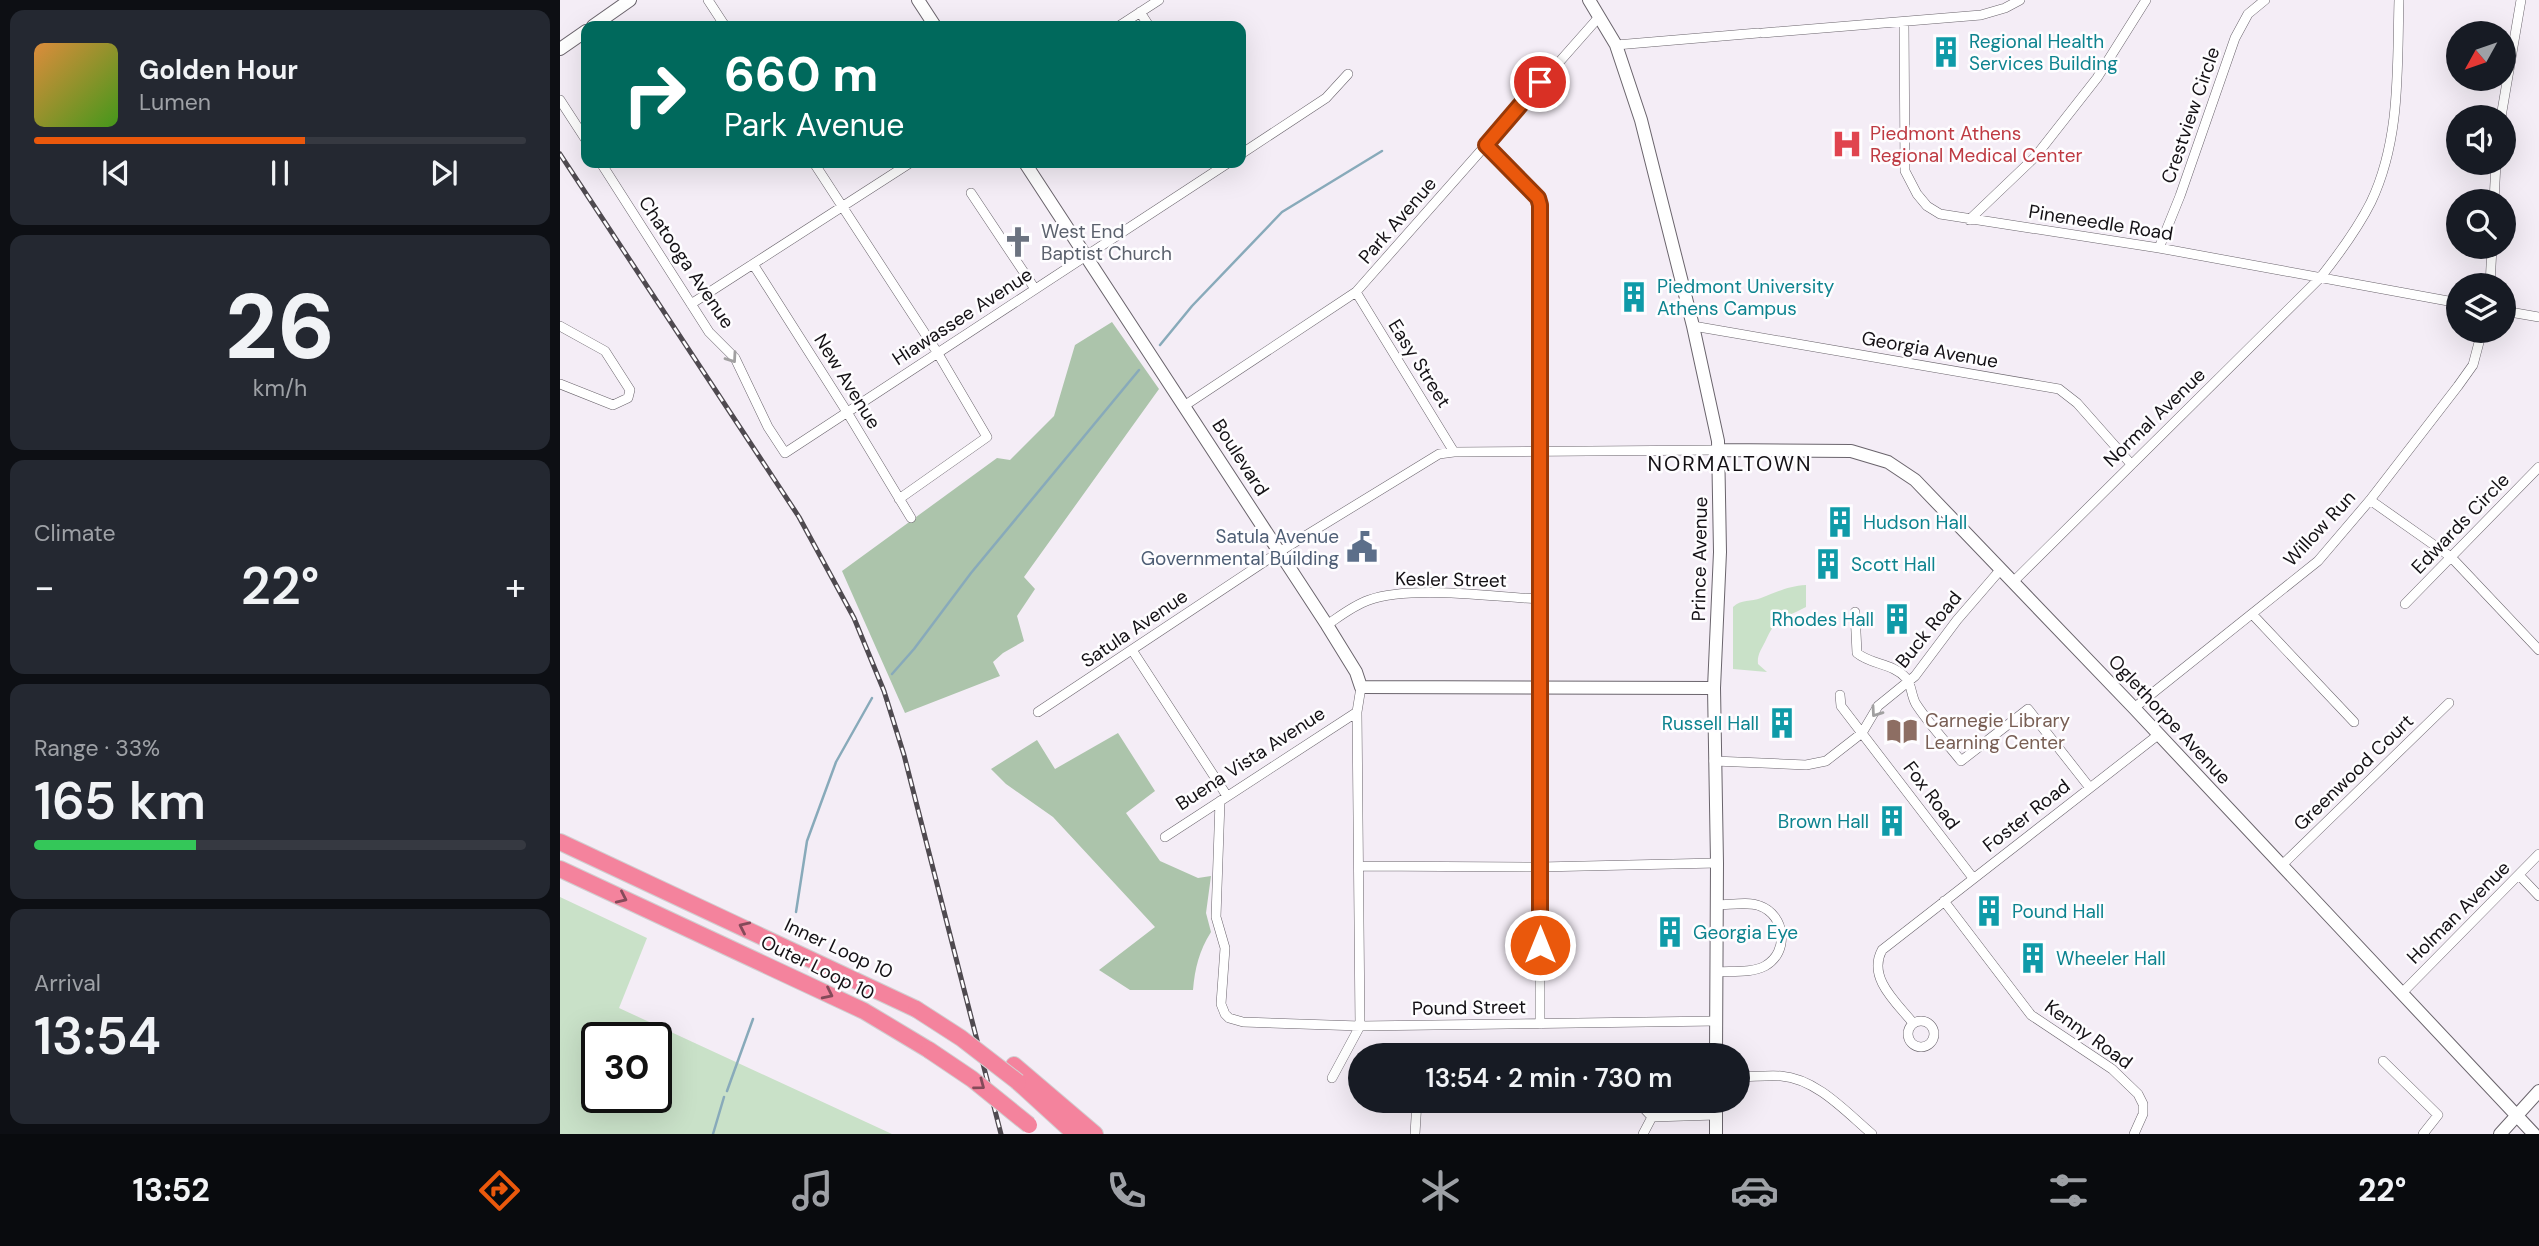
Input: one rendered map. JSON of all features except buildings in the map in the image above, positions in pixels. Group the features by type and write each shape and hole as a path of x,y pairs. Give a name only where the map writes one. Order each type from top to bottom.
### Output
{"highway":[{"name":"Inner Loop 10","path":"560,842 916,1009 961,1038 1018,1082 1075,1134"},
{"name":"Outer Loop 10","path":"560,869 864,1011 972,1079 1034,1129"},
{"path":"916,1009 966,1034 1014,1065 1096,1134"}],"main road":[{"path":"600,21 631,0"},
{"path":"918,0 932,21"},
{"name":"Prince Avenue","path":"1588,0 1616,45 1648,148 1712,405 1719,450 1720,552 1714,688 1716,1043"},
{"path":"560,49 581,34"},
{"name":"Boulevard","path":"1028,168 1327,625 1356,672 1361,687"},
{"name":"Oglethorpe Avenue","path":"1719,450 1851,451 1888,462 1915,480 2134,708 2534,1134"},
{"path":"1361,687 1714,688"},
{"path":"2500,1134 2539,1091"},
{"path":"1716,1115 1716,1134"}],"street":[{"path":"708,0 722,21"},
{"path":"1126,21 1159,0"},
{"path":"1616,45 1981,15 2006,8 2020,0"},
{"path":"1969,220 2035,157 2097,78 2146,0"},
{"name":"Crestview Circle","path":"2159,248 2235,38 2248,14 2264,0"},
{"name":"Normal Avenue","path":"2012,582 2320,278 2350,239 2366,211 2387,158 2395,115 2399,0"},
{"path":"2503,105 2521,0"},
{"path":"1140,12 1146,21"},
{"name":"Park Avenue","path":"1184,406 1356,292 1599,17"},
{"name":"Pineneedle Road","path":"1904,22 1905,171 1909,183 1927,206 1940,214 2159,248 2446,301"},
{"path":"1246,151 1326,98 1348,74"},
{"path":"560,100 581,132"},
{"path":"1486,145 1538,198 1540,205 1540,1024"},
{"name":"Chatooga Avenue","path":"604,168 709,332 735,358 768,427 785,453"},
{"path":"817,168 937,352 987,437 899,499"},
{"path":"691,304 903,168"},
{"name":"Hiawassee Avenue","path":"785,453 1220,168"},
{"path":"971,193 1035,289"},
{"name":"New Avenue","path":"753,264 848,412 911,518"},
{"name":"Easy Street","path":"1356,292 1454,452"},
{"path":"2516,313 2539,317"},
{"path":"560,326 606,351 630,390 628,397 613,405 560,384"},
{"name":"Georgia Avenue","path":"1693,326 2059,389 2077,403 2131,464"},
{"name":"Willow Run","path":"2134,708 2318,561 2370,500 2473,365 2479,343"},
{"name":"Satula Avenue","path":"1038,712 1279,552 1439,454 1719,450"},
{"name":"Edwards Circle","path":"2405,604 2539,467"},
{"path":"2370,500 2451,557 2539,650"},
{"name":"Buck Road","path":"1714,761 1821,763 1831,758 1862,733 1878,706 1909,681 2001,569"},
{"name":"Kesler Street","path":"1327,625 1362,603 1384,596 1412,593 1540,599"},
{"path":"1855,612 1857,653 1891,667 1909,681 1916,704 1961,761 2028,709 2090,788"},
{"path":"2253,615 2354,722"},
{"path":"1132,650 1224,799"},
{"path":"1332,1079 1360,1026 1357,712 1361,687"},
{"name":"Fox Road","path":"1840,695 1841,706 1973,878"},
{"name":"Greenwood Court","path":"2281,866 2449,703"},
{"name":"Buena Vista Avenue","path":"1165,837 1357,712"},
{"name":"Foster Road","path":"1913,1024 1878,975 1877,962 1886,944 2158,735"},
{"name":"Pound Street","path":"1224,799 1216,917 1225,948 1221,1004 1224,1014 1242,1022 1360,1026 1717,1021"},
{"name":"Holman Avenue","path":"2402,993 2539,854"},
{"path":"1360,866 1540,867 1717,863"},
{"path":"2519,875 2539,896"},
{"name":"Kenny Road","path":"1944,901 2031,1015 2112,1069 2138,1094 2143,1104 2143,1114 2134,1134"},
{"path":"1717,905 1755,904 1764,907 1777,920 1782,937 1777,955 1765,966 1750,970 1717,972"},
{"path":"2383,1061 2438,1115 2423,1134"},
{"path":"1750,1077 1781,1076 1804,1082 1822,1092 1872,1134"},
{"path":"1415,1134 1416,1113"},
{"path":"1648,1113 1651,1117"},
{"path":"1651,1117 1716,1115"},
{"path":"1643,1134 1651,1117"}],"green space":[{"path":"1112,322 1159,389 1024,577 1035,589 1017,616 1024,641 993,662 1000,676 905,713 842,571 997,458 1010,460 1054,416 1075,345"},
{"path":"1806,585 1806,607 1777,622 1760,653 1758,664 1767,672 1733,669 1733,607 1788,588"},
{"path":"1118,733 1155,791 1126,813 1160,861 1198,878 1211,876 1206,913 1211,932 1198,960 1193,990 1130,990 1099,970 1155,927 1053,817 1006,784 991,769 1037,740 1055,769"},
{"path":"560,897 647,938 619,1008 649,1022 581,1022 581,1113 672,1113 672,1032 892,1134 560,1134"}],"waterway":[{"path":"1160,345 1192,306 1282,212 1382,151"},
{"path":"892,674 971,573 1139,370"},
{"path":"796,912 807,841 836,762 872,698"},
{"path":"727,1091 753,1019"},
{"path":"713,1134 724,1097"}],"railway":[{"path":"560,154 799,517 854,618 884,691 904,755 1001,1134"}],"place":[{"name":"Regional Health Services Building","path":"1946,52"},
{"name":"Piedmont Athens Regional Medical Center","path":"1847,144"},
{"name":"West End Baptist Church","path":"1018,242"},
{"name":"Piedmont University Athens Campus","path":"1634,297"},
{"name":"Hudson Hall","path":"1840,522"},
{"name":"Satula Avenue Governmental Building","path":"1362,547"},
{"name":"Scott Hall","path":"1828,564"},
{"name":"Rhodes Hall","path":"1897,619"},
{"name":"Russell Hall","path":"1782,723"},
{"name":"Carnegie Library Learning Center","path":"1902,731"},
{"name":"Brown Hall","path":"1892,821"},
{"name":"Pound Hall","path":"1989,911"},
{"name":"Georgia Eye","path":"1670,932"},
{"name":"Wheeler Hall","path":"2033,958"}],"district":[{"name":"NORMALTOWN","path":"1730,464"}],"route":[{"path":"1540,82 1486,145 1538,198 1540,205 1540,945"}]}
